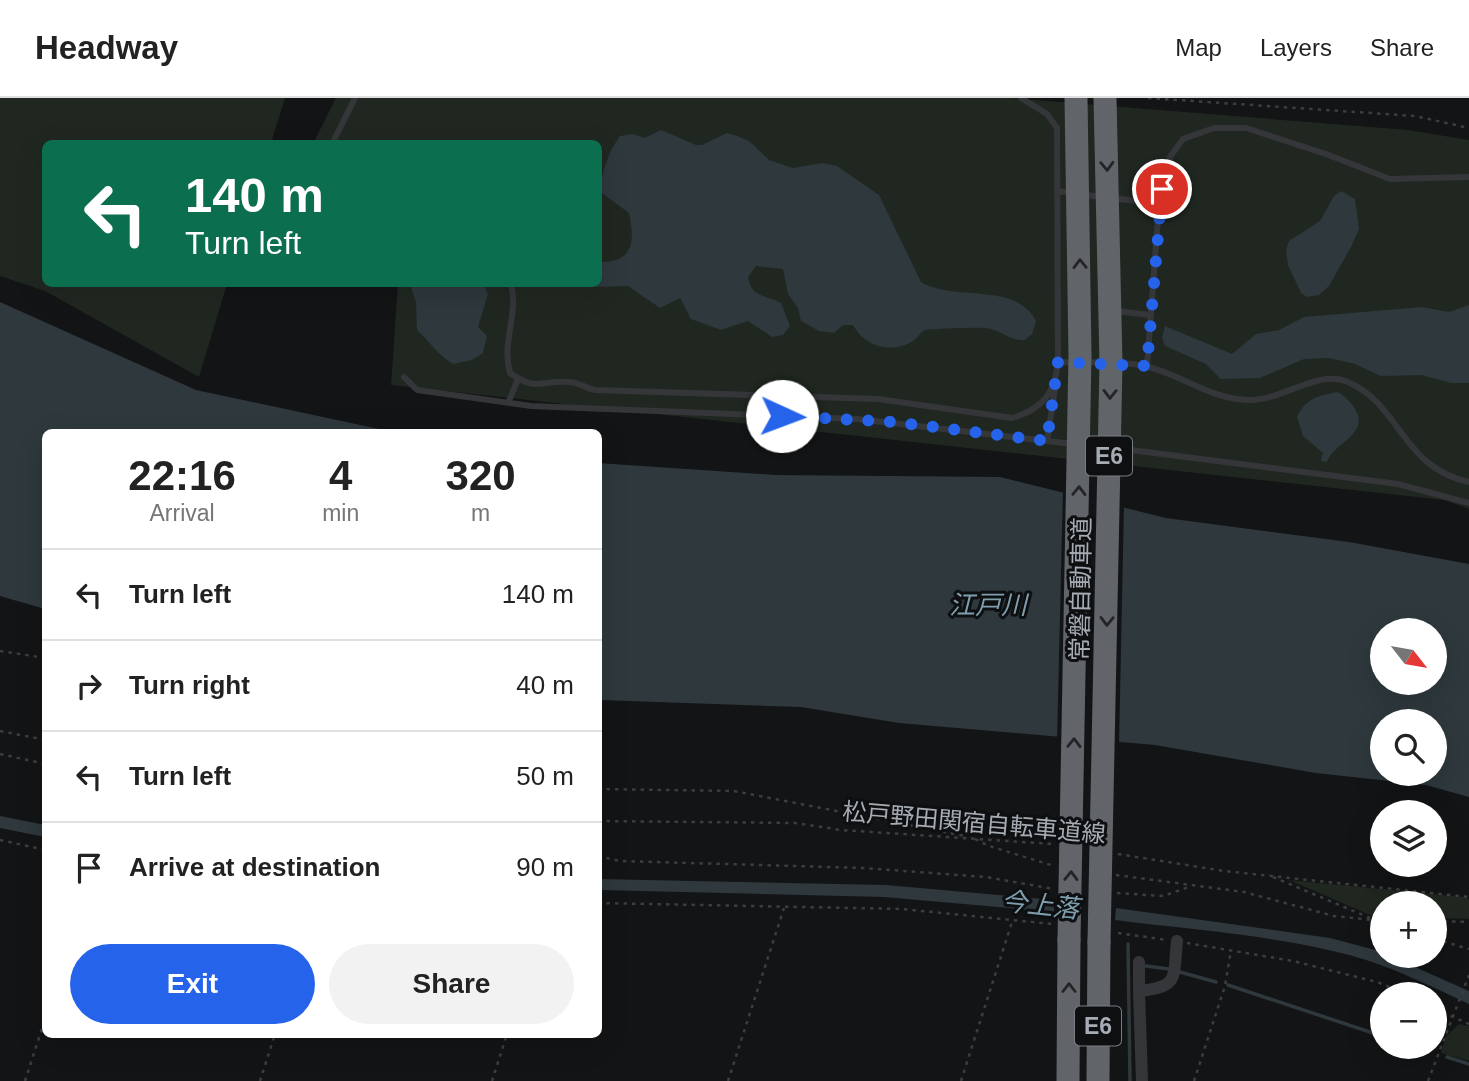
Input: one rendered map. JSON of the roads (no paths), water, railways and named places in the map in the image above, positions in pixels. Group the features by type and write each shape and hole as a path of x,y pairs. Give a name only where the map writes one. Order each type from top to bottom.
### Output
{"highway":[{"name":"常磐自動車道","path":"1069,1081 1080,355 1076,98"},
{"name":"常磐自動車道","path":"1098,1081 1111,363 1105,98"},
{"path":"1098,970 1106,1081"}],"street":[{"path":"1139,991 1163,989 1168,985 1174,976 1177,941"},
{"path":"1139,962 1142,1081"}],"lane":[{"path":"333,140 355,98"},
{"path":"1020,98 1048,114 1057,128 1058,362 1047,441"},
{"path":"1147,366 1159,204 1166,167 1176,146 1183,139 1214,128 1260,132 1390,179 1469,177"},
{"path":"1058,191 1159,204"},
{"path":"511,287 514,309 505,358 510,373 518,379 543,386 565,381 595,390 869,398 1013,418 1030,413 1055,386"},
{"path":"1058,300 1093,307"},
{"path":"1105,309 1151,315"},
{"path":"1058,362 1147,366 1218,394 1249,400 1282,396 1323,378 1346,382 1385,413 1427,465 1469,482"},
{"path":"404,377 417,390 508,403 857,419 1085,445"},
{"path":"508,403 518,379"},
{"path":"1098,447 1398,484 1469,503"}],"water":[{"path":"661,130 702,145 727,133 749,141 769,160 793,168 822,163 837,166 879,195 921,282 935,288 999,296 1014,301 1026,309 1036,321 1032,334 1025,340 1019,340 985,328 928,330 905,345 887,348 871,343 853,325 843,325 834,333 819,331 801,321 798,308 788,294 783,269 756,266 748,277 750,284 756,292 781,303 790,326 783,335 772,337 748,321 721,330 691,319 680,298 660,308 628,286 602,287 602,262 619,259 625,254 632,233 629,213 602,193 606,163 620,136 632,134 645,138"},
{"path":"1341,191 1355,199 1359,229 1329,286 1319,295 1307,297 1301,293 1288,265 1286,250 1289,241 1320,221 1334,196"},
{"path":"411,287 485,287 488,294 478,327 487,336 483,353 472,360 453,364 448,361 417,330 416,302"},
{"path":"0,302 196,390 379,429 42,429 42,608 0,596"},
{"path":"1469,305 1469,383 1452,383 1421,375 1381,376 1355,364 1329,358 1304,359 1260,378 1221,379 1206,364 1165,346 1162,338 1165,326 1232,354 1256,334 1279,330 1304,317 1422,307 1449,312"},
{"path":"1338,392 1354,407 1358,424 1350,438 1336,449 1327,462 1321,461 1323,453 1303,436 1297,417 1313,399"},
{"name":"江戸川","path":"602,463 776,475 1000,477 1166,518 1349,542 1469,564 1469,797 1430,786 1447,786 1447,709 1370,709 1370,779 1316,773 1155,745 899,723 801,707 602,700"},
{"path":"0,816 42,824 42,836 0,828"},
{"name":"今上落","path":"602,879 886,885 1054,900 1054,912 884,897 602,890"},
{"path":"1116,908 1330,938 1370,949 1370,962 1321,948 1263,938 1115,920"},
{"path":"1387,968 1417,968 1469,991 1469,1004 1447,994 1447,982 1422,982"}],"waterway":[{"path":"1128,944 1130,1081"},
{"path":"1146,966 1169,969"},
{"path":"1180,972 1216,982"},
{"path":"1228,985 1370,1032"},
{"path":"1447,1057 1469,1064"}]}
